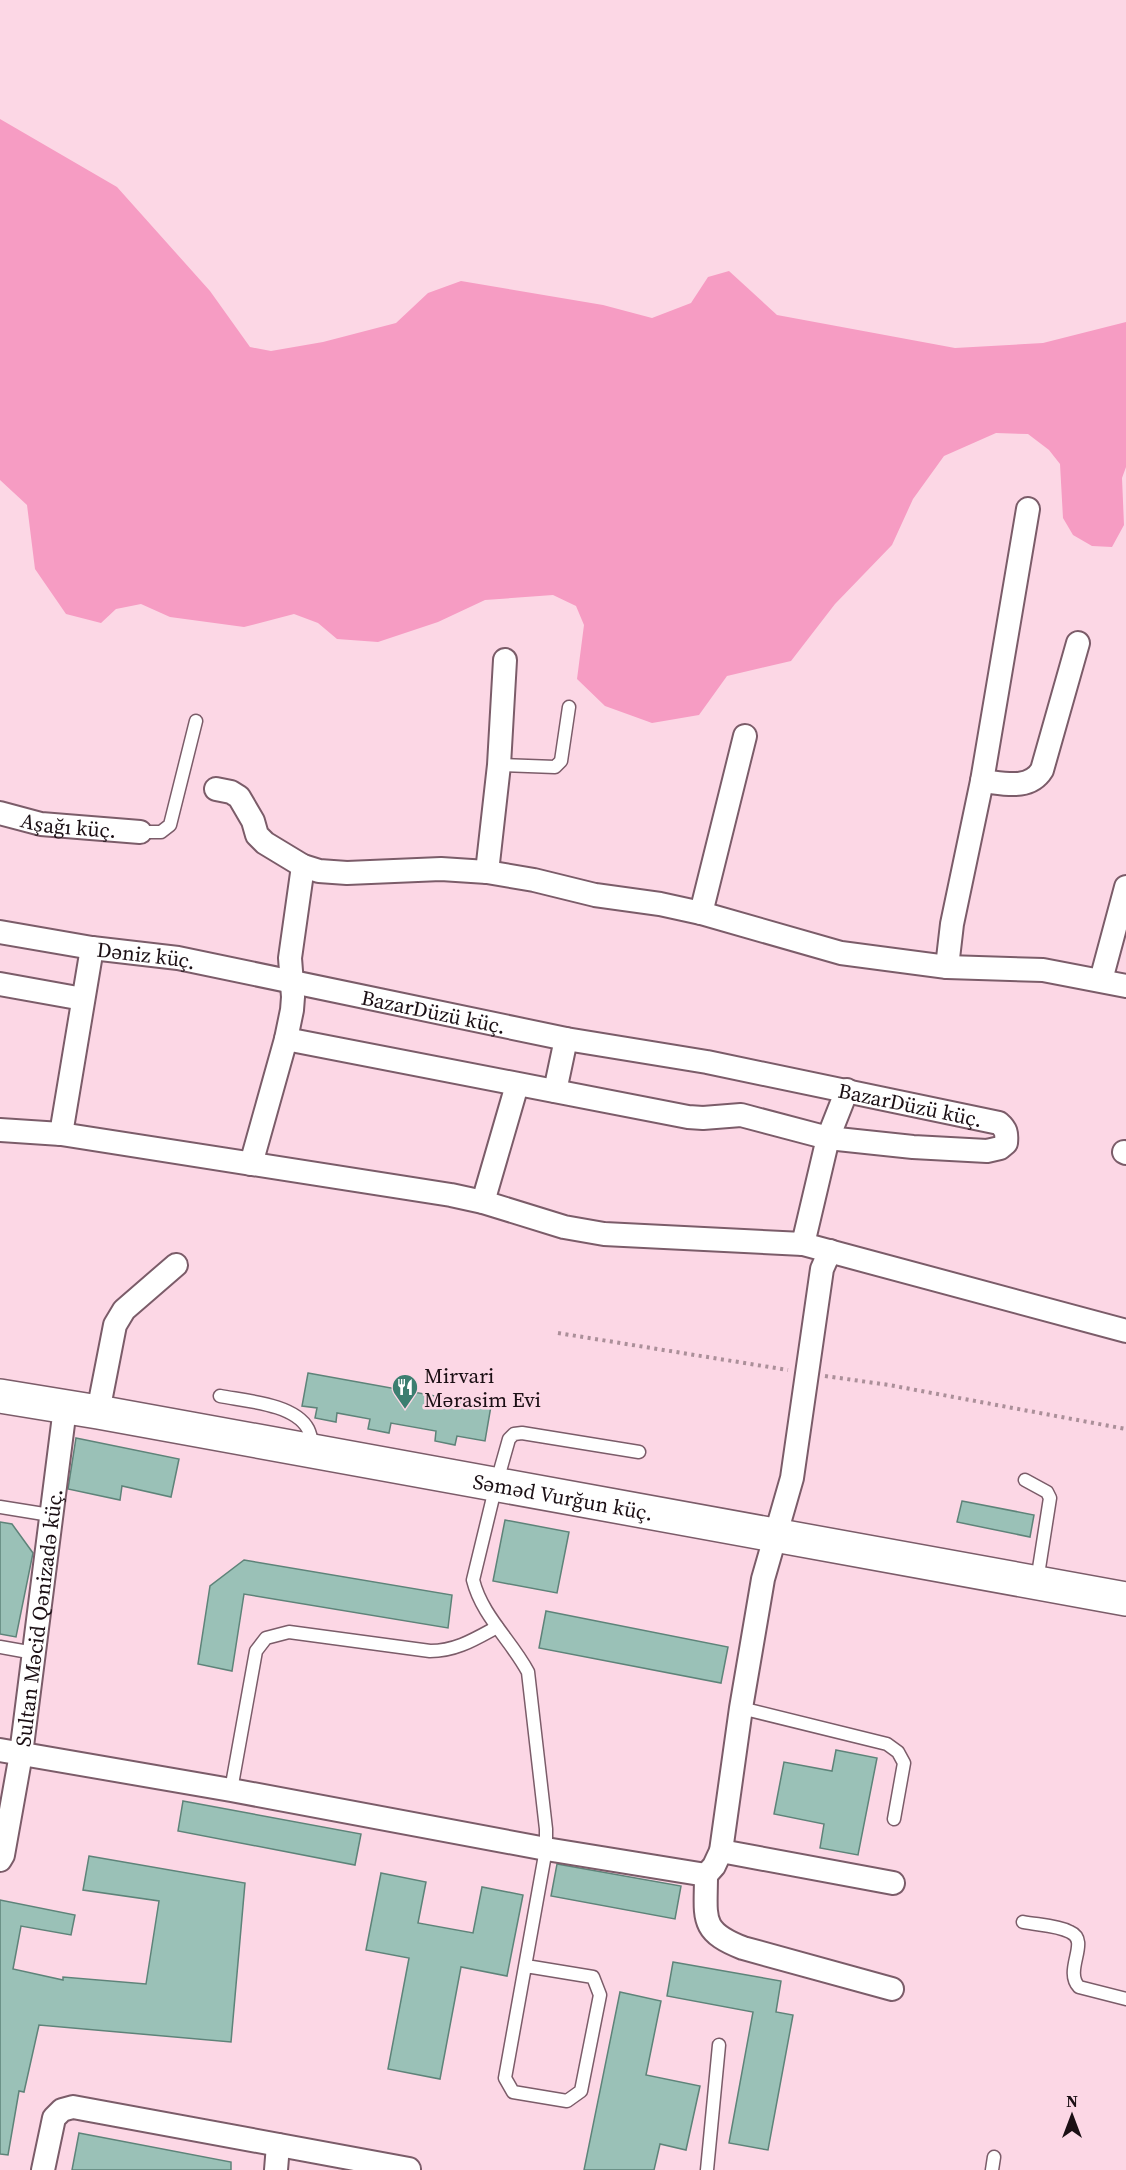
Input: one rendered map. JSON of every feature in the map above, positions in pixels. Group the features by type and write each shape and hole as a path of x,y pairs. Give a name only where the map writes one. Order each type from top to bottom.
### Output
{"main road":[{"name":"Səməd Vurğun küç.","path":"0,1396 1126,1599"}],"street":[{"path":"947,967 952,924 982,781 1028,509"},
{"path":"982,781 1030,783 1042,771 1078,643"},
{"path":"487,872 499,765 505,660"},
{"path":"701,914 745,736"},
{"path":"216,789 231,792 239,797 253,821 257,835 265,843 303,866 320,871 347,873 441,869 487,872 534,880 595,895 660,904 841,953 947,967 1043,970 1126,986"},
{"name":"Aşağı küç.","path":"0,813 41,824 140,832"},
{"path":"251,1164 292,1010 290,958 303,866"},
{"path":"1101,980 1126,886"},
{"name":"Dəniz küç.","path":"0,932 92,948 178,958 292,982"},
{"path":"61,1134 92,948"},
{"name":"BazarDüzü küç.","path":"286,1039 688,1117 741,1115 828,1138 913,1147 987,1151 1000,1148 1006,1143 1005,1128 999,1123 707,1062 566,1039 292,982"},
{"path":"0,984 83,999"},
{"path":"555,1091 566,1039"},
{"path":"483,1202 517,1085"},
{"path":"803,1244 828,1138 847,1090"},
{"path":"0,1130 61,1134 451,1195 483,1202 564,1227 604,1234 803,1244 1126,1331"},
{"path":"830,1251 822,1269 792,1478 763,1579 741,1708 721,1851 714,1866 706,1875 706,1917 710,1929 723,1941 892,1989"},
{"path":"98,1412 115,1325 124,1310 176,1265"},
{"name":"Sultan Məcid Qənizadə küç.","path":"0,1860 3,1855 10,1752 34,1653 65,1408"},
{"path":"10,1752 231,1790 546,1849 706,1875"},
{"path":"721,1851 892,1883"},
{"path":"43,2170 54,2118 62,2110 73,2107 409,2169"},
{"path":"276,2170 279,2145"}],"lane":[{"path":"499,765 555,767 561,761 568,708"},
{"path":"140,832 161,832 170,825 196,721"},
{"path":"220,1396 283,1409 298,1418 308,1428 315,1452"},
{"path":"526,1966 593,1977 600,1995 581,2091 567,2101 513,2092 505,2078 546,1849 528,1671 476,1595 472,1580 509,1439 514,1434 522,1433 639,1452"},
{"path":"1025,1480 1047,1492 1050,1498 1037,1582"},
{"path":"0,1507 50,1515"},
{"path":"231,1790 256,1651 266,1638 289,1632 430,1651 446,1651 497,1627"},
{"path":"0,1647 34,1653"},
{"path":"741,1708 887,1744 898,1752 904,1763 894,1819"},
{"path":"1023,1922 1070,1931 1077,1936 1079,1944 1073,1982 1078,1987 1126,1999"},
{"path":"707,2170 719,2045"},
{"path":"992,2170 994,2157"}],"path":[{"path":"558,1333 889,1385 1126,1429"}],"shaded area":[{"path":"0,119 117,187 210,291 250,347 271,351 323,342 396,323 428,293 461,281 603,305 652,318 691,303 708,277 729,271 777,315 955,348 1043,343 1126,322 1126,467 1122,478 1124,525 1112,547 1092,546 1073,535 1063,518 1060,464 1049,450 1028,434 996,433 944,456 913,499 892,545 835,604 791,661 727,676 699,715 652,723 605,706 577,679 584,625 576,606 553,595 485,600 438,622 378,642 337,639 318,623 294,614 244,627 170,617 141,604 116,609 101,623 66,614 35,569 27,505 0,480"}],"building":[{"path":"308,1373 491,1406 485,1441 457,1436 455,1445 435,1441 436,1431 391,1423 389,1433 368,1429 370,1419 337,1413 336,1422 315,1418 317,1408 302,1406"},
{"path":"76,1438 179,1459 171,1497 122,1486 120,1500 68,1489"},
{"path":"962,1501 1034,1515 1030,1537 957,1522"},
{"path":"505,1520 569,1532 557,1593 493,1581"},
{"path":"0,1522 12,1524 33,1553 16,1637 0,1634"},
{"path":"244,1560 452,1595 448,1628 244,1594 232,1671 198,1664 210,1586"},
{"path":"546,1611 728,1647 721,1683 539,1648"},
{"path":"836,1750 877,1758 858,1855 820,1848 824,1824 774,1814 784,1762 832,1771"},
{"path":"183,1801 361,1834 355,1865 178,1831"},
{"path":"89,1856 245,1883 231,2042 39,2025 24,2092 19,2091 8,2155 0,2154 0,1900 75,1915 71,1935 21,1926 13,1969 63,1980 63,1977 146,1984 159,1901 83,1890"},
{"path":"557,1864 681,1886 675,1919 551,1896"},
{"path":"381,1873 426,1882 418,1923 473,1933 482,1887 523,1895 507,1976 461,1967 440,2079 388,2069 409,1958 366,1950"},
{"path":"673,1962 781,1981 776,2012 793,2015 768,2150 729,2143 753,2012 667,1996"},
{"path":"620,1992 661,2001 646,2075 700,2086 686,2150 660,2144 654,2170 584,2170"},
{"path":"79,2133 231,2162 231,2170 72,2170"}],"place":[{"name":"Mirvari Mərasim Evi","path":"405,1410"}]}
